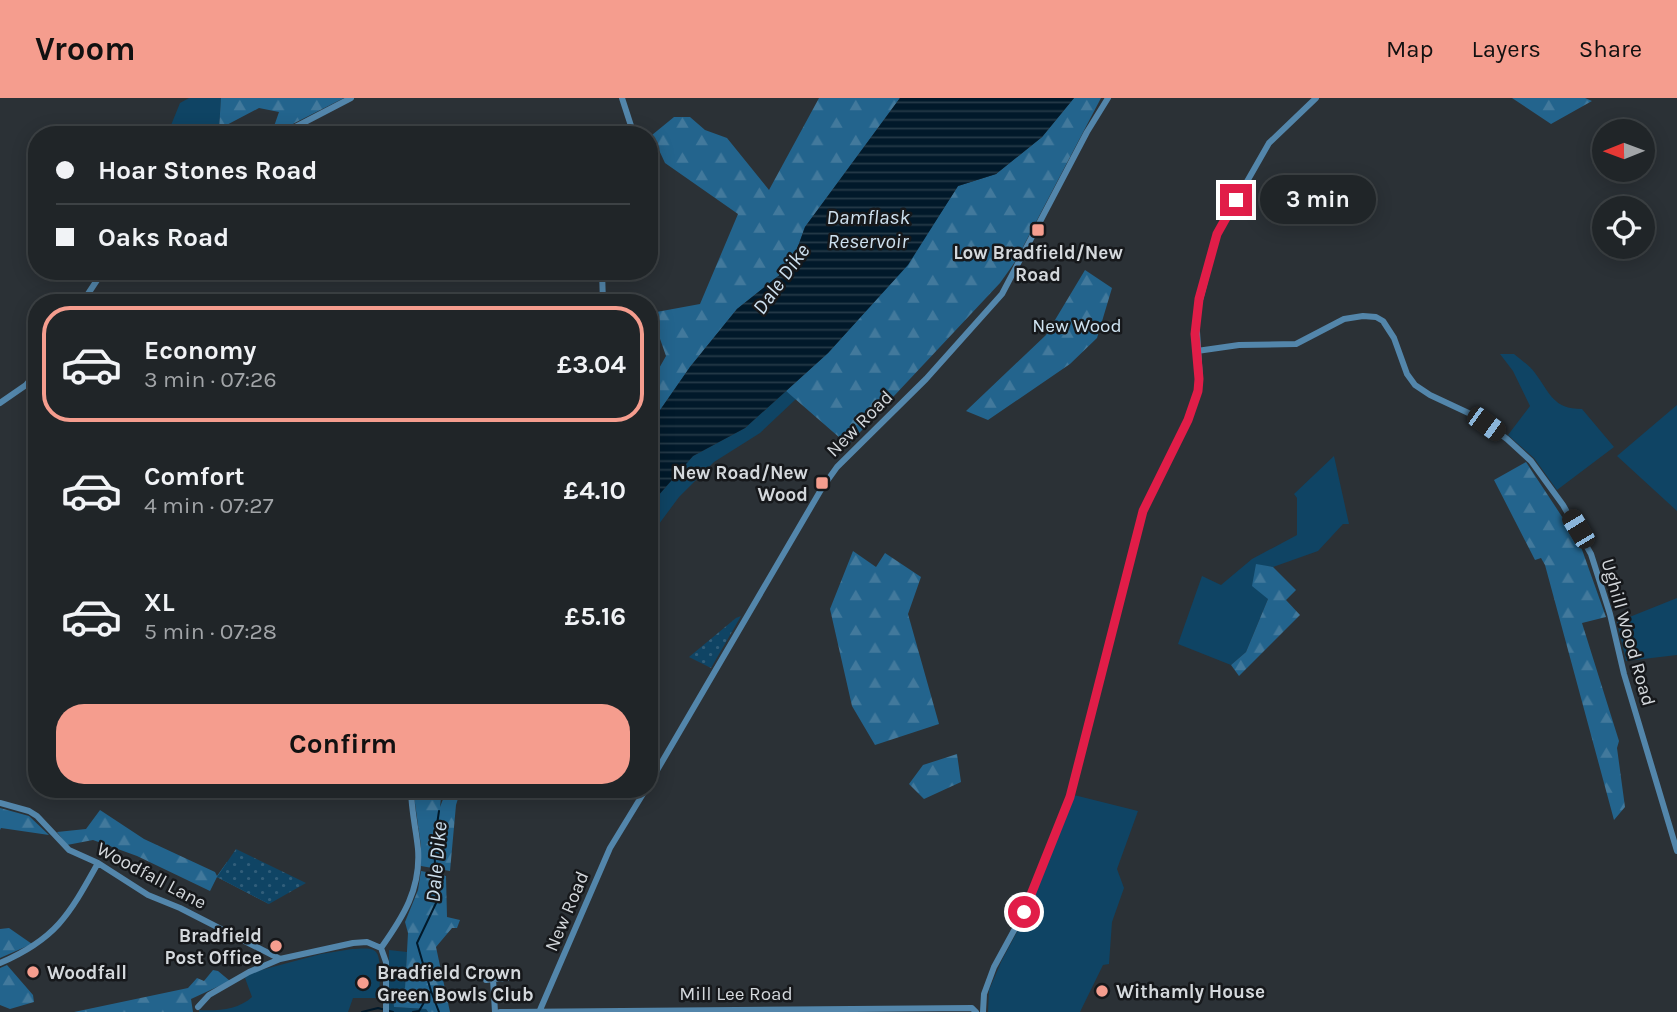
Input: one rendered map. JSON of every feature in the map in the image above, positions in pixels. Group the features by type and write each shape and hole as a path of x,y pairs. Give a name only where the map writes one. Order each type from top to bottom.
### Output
{"street":[{"path":"297,126 351,98"},
{"name":"New Road","path":"658,769 836,467 926,379 1008,285 1108,98"},
{"path":"984,1012 984,998 994,967 1024,912 1062,821 1101,681 1136,533 1153,489 1188,420 1198,391 1196,316 1217,234 1269,143 1316,98"},
{"path":"622,99 631,126"},
{"name":"Ughill Wood Road","path":"1197,351 1239,345 1296,344 1344,319 1376,317 1383,321 1394,338 1406,374 1415,385 1430,395 1477,416 1531,461 1563,505 1591,554 1677,850"},
{"path":"0,403 28,383"},
{"path":"381,948 397,926 416,886 418,847 412,798"},
{"name":"New Road","path":"540,1010 610,848 641,798"},
{"name":"Woodfall Lane","path":"0,803 29,811 37,816 61,844 98,863 148,895 180,908 280,959"},
{"path":"0,963 32,949 62,922 98,863"},
{"path":"198,1007 209,995 249,972 280,959 294,958 331,946 368,942 381,948 385,954 386,1012"},
{"path":"498,1012 489,980 507,978"},
{"name":"Mill Lee Road","path":"498,1012 974,1010 984,998"}],"shaded area":[{"path":"189,98 221,98 219,126 171,126 180,103"},
{"path":"1500,354 1514,354 1525,363 1558,403 1582,409 1614,447 1557,490 1534,458 1508,435 1530,406 1513,371"},
{"path":"786,391 796,399 760,433 714,462 679,497 658,523 658,496 693,456 745,428"},
{"path":"1677,405 1677,511 1617,456"},
{"path":"1334,456 1349,524 1343,524 1318,551 1273,567 1256,565 1268,599 1246,652 1231,665 1178,644 1202,576 1221,585 1252,559 1297,535 1297,498 1294,494"},
{"path":"1677,598 1677,655 1626,661 1617,622"},
{"path":"741,616 711,668 689,657 736,618"},
{"path":"1074,795 1138,811 1117,869 1124,888 1112,922 1109,964 1103,965 1080,1012 988,1012 989,990 1028,911"},
{"path":"236,849 306,883 269,904 217,877"},
{"path":"370,949 377,954 380,966 379,998 353,998 348,1012 199,1012 227,1009 252,997 245,978 250,973 321,954"},
{"path":"389,950 407,952 405,988 393,999 394,1007 426,1009 428,1012 388,1012"}],"green space":[{"path":"221,98 344,98 289,126 274,126 279,112 259,108 225,126 219,126"},
{"path":"819,98 900,98 805,227 791,266 737,309 690,367 658,413 658,370 666,356 658,333 658,312 700,304 738,214 665,163 658,148 658,130 674,117 690,117 705,130 727,138 769,190"},
{"path":"1074,98 1101,98 1015,262 1000,283 848,445 786,391 828,353 907,265 958,186 996,174 1042,137"},
{"path":"1512,98 1585,98 1592,101 1551,124"},
{"name":"New Wood","path":"1085,270 1112,288 1097,338 1070,364 988,420 966,411 1046,335"},
{"path":"1526,462 1580,544 1606,617 1582,623 1619,741 1617,748 1625,807 1614,820 1545,565 1541,558 1535,560 1494,480"},
{"path":"853,551 876,567 885,553 921,577 908,614 939,724 875,745 852,706 830,609"},
{"path":"1256,564 1273,567 1296,590 1286,600 1300,615 1239,676 1231,665 1246,652 1268,599 1252,586"},
{"path":"957,754 961,782 924,799 909,784 923,765"},
{"path":"414,798 441,798 440,807 444,798 458,798 450,871 421,866"},
{"path":"0,808 29,816 49,835 0,830"},
{"path":"100,810 144,839 215,872 217,876 227,862 269,904 217,877 210,891 137,856 93,840 67,845 57,832 86,829"},
{"path":"421,871 446,876 447,917 460,920 457,928 452,928 436,947 450,1012 394,1007 393,999 405,988 408,933 405,922 418,890"},
{"path":"9,928 32,944 0,958 0,929"},
{"path":"7,965 33,995 34,1002 10,1009 0,1005 0,968"},
{"path":"213,970 230,981 191,999 193,1012 74,1012 188,988 197,978 204,981"}],"water":[{"name":"Damflask Reservoir","path":"900,98 1074,98 1042,137 996,174 958,186 908,265 828,353 745,428 693,456 658,496 658,413 690,367 737,309 791,266 805,227"}],"waterway":[{"name":"Dale Dike","path":"439,811 434,845 437,901 417,943 439,1012"},
{"path":"413,1012 419,1011 430,992"},
{"path":"362,1012 378,1008 393,1012"}],"place":[{"name":"Low Bradfield/New Road","path":"1038,230"},
{"name":"New Road/New Wood","path":"822,483"},
{"name":"Bradfield Post Office","path":"276,946"},
{"name":"Woodfall","path":"33,972"},
{"name":"Bradfield Crown Green Bowls Club","path":"363,983"},
{"name":"Withamly House","path":"1102,991"}],"route":[{"path":"1024,912 1070,797 1143,511 1188,420 1198,391 1199,366 1195,334 1199,299 1217,234 1236,200"}]}
